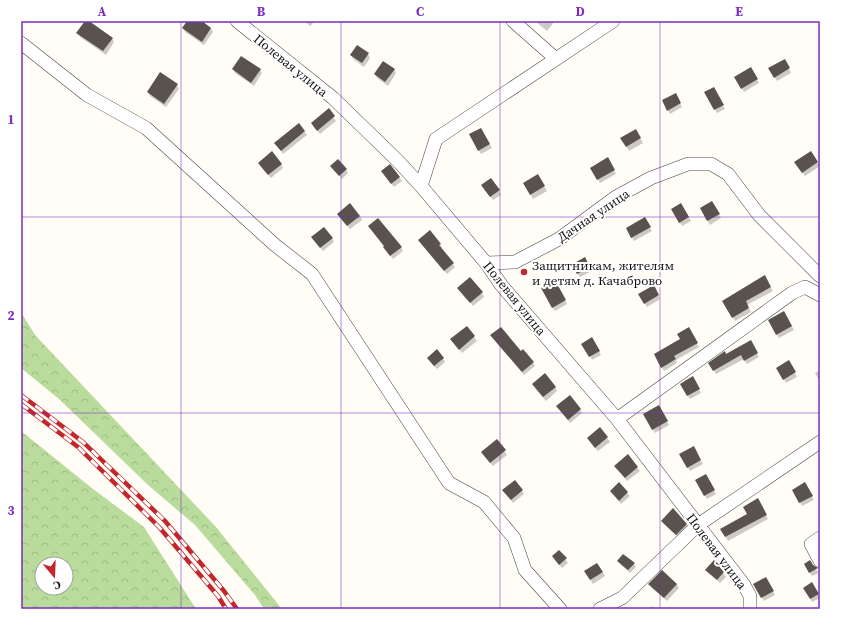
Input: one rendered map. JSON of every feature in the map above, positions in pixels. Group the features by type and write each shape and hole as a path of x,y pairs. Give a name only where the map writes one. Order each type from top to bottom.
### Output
{"street":[{"name":"Полевая улица","path":"238,21 333,98 398,161 421,186 486,263 502,286 617,419 744,585 750,596 750,609"},
{"path":"513,21 556,59"},
{"path":"421,186 436,139 613,21"},
{"path":"21,43 87,95 146,128 275,245 312,274 449,483 484,502 514,538 526,570 560,609"},
{"name":"Дачная улица","path":"486,263 515,262 559,239 616,197 651,178 688,164 711,164 728,174 759,215 820,276"},
{"path":"617,419 792,293 805,287 820,295"},
{"path":"600,609 622,598 698,525 820,442"},
{"path":"820,538 811,544 820,561"}],"green space":[{"path":"21,312 35,335 216,527 282,609 264,609 255,595 195,525 148,485 59,399 21,368"},
{"path":"21,431 93,489 144,527 196,609 21,609"}],"building":[{"path":"85,21 89,21 113,38 103,51 76,33"},
{"path":"187,21 202,21 211,28 202,42 182,28"},
{"path":"357,45 369,53 362,63 350,55"},
{"path":"241,56 261,69 251,83 232,69"},
{"path":"785,59 790,68 774,78 768,68"},
{"path":"383,61 395,69 385,82 374,74"},
{"path":"751,67 758,79 741,89 734,77"},
{"path":"160,72 178,84 164,104 147,92"},
{"path":"714,87 724,105 714,110 704,92"},
{"path":"676,93 681,103 667,111 662,100"},
{"path":"329,108 335,116 317,131 311,123"},
{"path":"299,123 305,131 281,151 274,143"},
{"path":"481,128 490,144 478,151 469,134"},
{"path":"636,129 641,138 626,147 620,138"},
{"path":"272,151 282,164 268,175 258,163"},
{"path":"811,151 818,162 802,173 794,162"},
{"path":"608,157 615,170 597,180 590,168"},
{"path":"338,159 347,169 339,176 330,166"},
{"path":"390,164 400,177 391,184 381,171"},
{"path":"538,174 545,186 530,195 523,183"},
{"path":"491,178 500,190 490,197 481,185"},
{"path":"712,201 720,214 707,221 700,208"},
{"path":"350,203 360,216 347,226 337,214"},
{"path":"681,203 689,217 679,223 671,209"},
{"path":"645,217 651,227 631,238 626,228"},
{"path":"378,218 402,247 390,256 368,226"},
{"path":"324,227 333,238 320,248 311,237"},
{"path":"430,230 441,244 439,245 454,263 444,271 418,240"},
{"path":"585,257 590,267 577,274 571,265"},
{"path":"765,275 771,287 746,301 749,308 732,318 722,301"},
{"path":"470,277 483,292 470,303 457,288"},
{"path":"555,280 566,300 552,308 541,288"},
{"path":"654,285 659,295 644,304 638,294"},
{"path":"784,311 792,326 776,335 768,320"},
{"path":"467,326 475,336 459,350 450,339"},
{"path":"501,327 521,351 523,349 534,362 522,372 490,335"},
{"path":"689,327 698,343 674,356 676,359 661,368 654,354 680,339 677,334"},
{"path":"592,337 600,351 589,357 581,344"},
{"path":"751,340 758,353 744,361 741,355 713,371 708,363 725,351 726,354"},
{"path":"437,349 444,358 434,366 427,358"},
{"path":"789,360 796,372 783,380 776,368"},
{"path":"545,373 556,387 543,397 532,384"},
{"path":"693,376 700,389 687,396 680,384"},
{"path":"570,395 581,409 568,420 556,406"},
{"path":"659,405 668,421 652,430 643,414"},
{"path":"600,427 608,437 595,448 587,438"},
{"path":"497,439 506,450 490,463 481,452"},
{"path":"694,446 701,460 687,468 679,454"},
{"path":"628,454 638,467 625,478 614,466"},
{"path":"706,474 715,490 704,496 695,480"},
{"path":"515,480 523,490 511,500 502,490"},
{"path":"619,482 628,492 619,501 610,491"},
{"path":"805,482 813,496 799,503 792,490"},
{"path":"758,498 767,515 725,537 720,529 747,514 743,507"},
{"path":"673,508 687,524 676,535 661,521"},
{"path":"559,550 567,558 559,565 552,556"},
{"path":"623,554 635,563 628,570 617,561"},
{"path":"714,560 724,572 717,580 705,570"},
{"path":"810,560 813,565 818,568 809,573 804,564"},
{"path":"597,563 603,572 590,580 584,571"},
{"path":"662,570 677,584 664,598 648,584"},
{"path":"766,577 774,591 761,598 753,584"},
{"path":"812,582 819,594 810,599 803,588"}],"railway":[{"path":"21,395 83,442 165,521 224,591 237,609"},
{"path":"21,404 78,447 159,527 218,596 226,609"}],"place":[{"name":"Защитникам, жителям и детям д. Качаброво","path":"524,272"}]}
